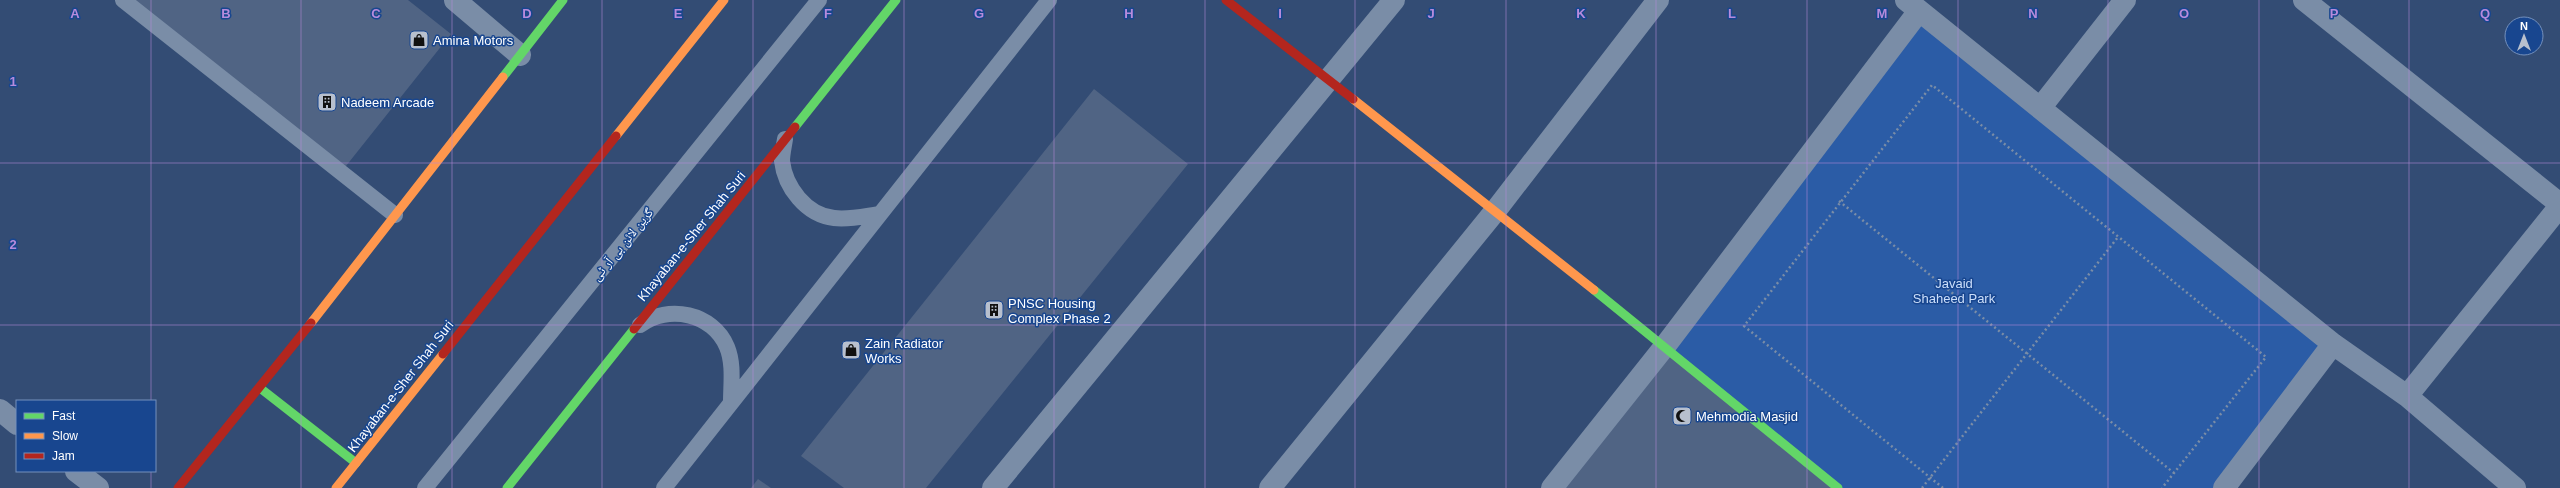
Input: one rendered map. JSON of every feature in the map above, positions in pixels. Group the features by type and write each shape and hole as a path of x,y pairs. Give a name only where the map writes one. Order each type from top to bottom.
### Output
{"street":[{"path":"454,0 520,55"},
{"path":"178,488 260,388 563,0"},
{"name":"Khayaban-e-Sher Shah Suri","path":"336,488 724,0"},
{"name":"Khayaban-e-Sher Shah Suri","path":"507,488 896,0"},
{"path":"1226,0 1496,210 1838,488"},
{"path":"993,488 1394,0"},
{"path":"1270,488 1496,210 1658,0"},
{"path":"2041,108 2126,0"},
{"path":"2304,0 2560,205 2407,396"},
{"path":"1552,488 1665,346 1913,5 2334,344 2407,396 2508,486"},
{"path":"2224,488 2334,344"},
{"path":"260,388 356,463"},
{"path":"0,410 16,423"},
{"path":"77,472 98,488"}],"lane":[{"path":"123,0 395,215"},
{"name":"گرین لائن بی آر ٹی","path":"425,488 819,0"},
{"path":"664,488 1049,0"},
{"path":"785,140 782,159 786,180 797,198 813,211 833,218 880,214"},
{"path":"633,330 648,319 666,313 684,314 702,320 716,331 726,346 731,364 731,402"}],"path":[{"path":"1943,488 1744,326 1839,201 1932,84 2266,357 2162,488"},
{"path":"1839,201 2027,352 2174,473"},
{"path":"1922,488 2118,237"}],"green space":[{"name":"Javaid Shaheed Park","path":"1919,11 2333,344 2224,488 1838,488 1665,346"}],"building":[{"name":"Nadeem Arcade","path":"130,0 408,0 451,34 342,171"},
{"name":"PNSC Housing Complex Phase 2","path":"1094,89 1188,164 926,488 844,488 801,456"},
{"name":"Mehmodia Masjid","path":"1665,346 1838,488 1562,488"},
{"path":"758,479 771,488 751,488"}],"traffic: fast":[{"path":"503,77 563,0"},
{"path":"795,127 896,0"},
{"path":"1594,290 1838,488"},
{"path":"507,488 634,329"},
{"path":"260,388 356,463"}],"traffic: slow":[{"path":"616,136 724,0"},
{"path":"311,323 503,77"},
{"path":"1353,99 1594,290"},
{"path":"336,488 443,354"}],"traffic: jam":[{"path":"1226,0 1353,99"},
{"path":"634,329 795,127"},
{"path":"443,354 616,136"},
{"path":"178,488 311,323"}],"place":[{"name":"Amina Motors","path":"419,40"},
{"name":"Nadeem Arcade","path":"327,102"},
{"name":"PNSC Housing Complex Phase 2","path":"994,310"},
{"name":"Zain Radiator Works","path":"851,350"},
{"name":"Mehmodia Masjid","path":"1682,416"}]}
